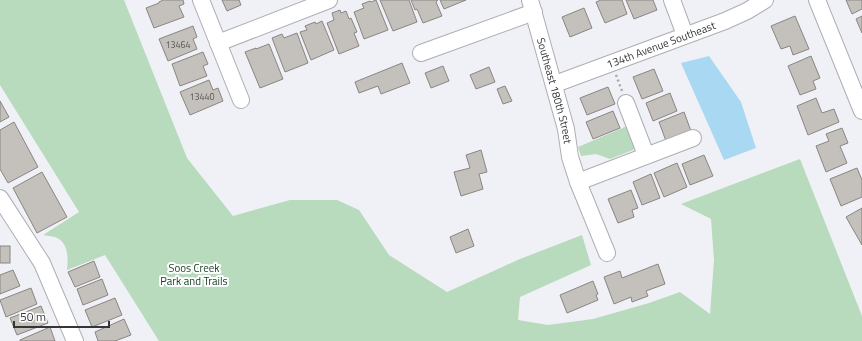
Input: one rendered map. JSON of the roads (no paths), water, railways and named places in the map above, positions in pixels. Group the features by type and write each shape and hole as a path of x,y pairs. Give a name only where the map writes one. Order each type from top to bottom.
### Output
{"street":[{"path":"201,0 241,100"},
{"path":"218,43 329,0"},
{"path":"672,0 685,35"},
{"name":"134th Avenue Southeast","path":"555,84 747,11 765,0"},
{"path":"818,0 862,111"},
{"path":"421,53 532,6"},
{"name":"Southeast 180th Street","path":"532,6 555,84 566,129 570,157 578,182 607,253"},
{"path":"626,103 646,155"},
{"path":"578,182 693,138"},
{"path":"0,198 42,263 75,341"}],"water":[{"path":"709,56 741,102 756,148 724,160 681,63"}],"park label":[{"name":"Soos Creek Park and Trails","path":"194,274"}]}
